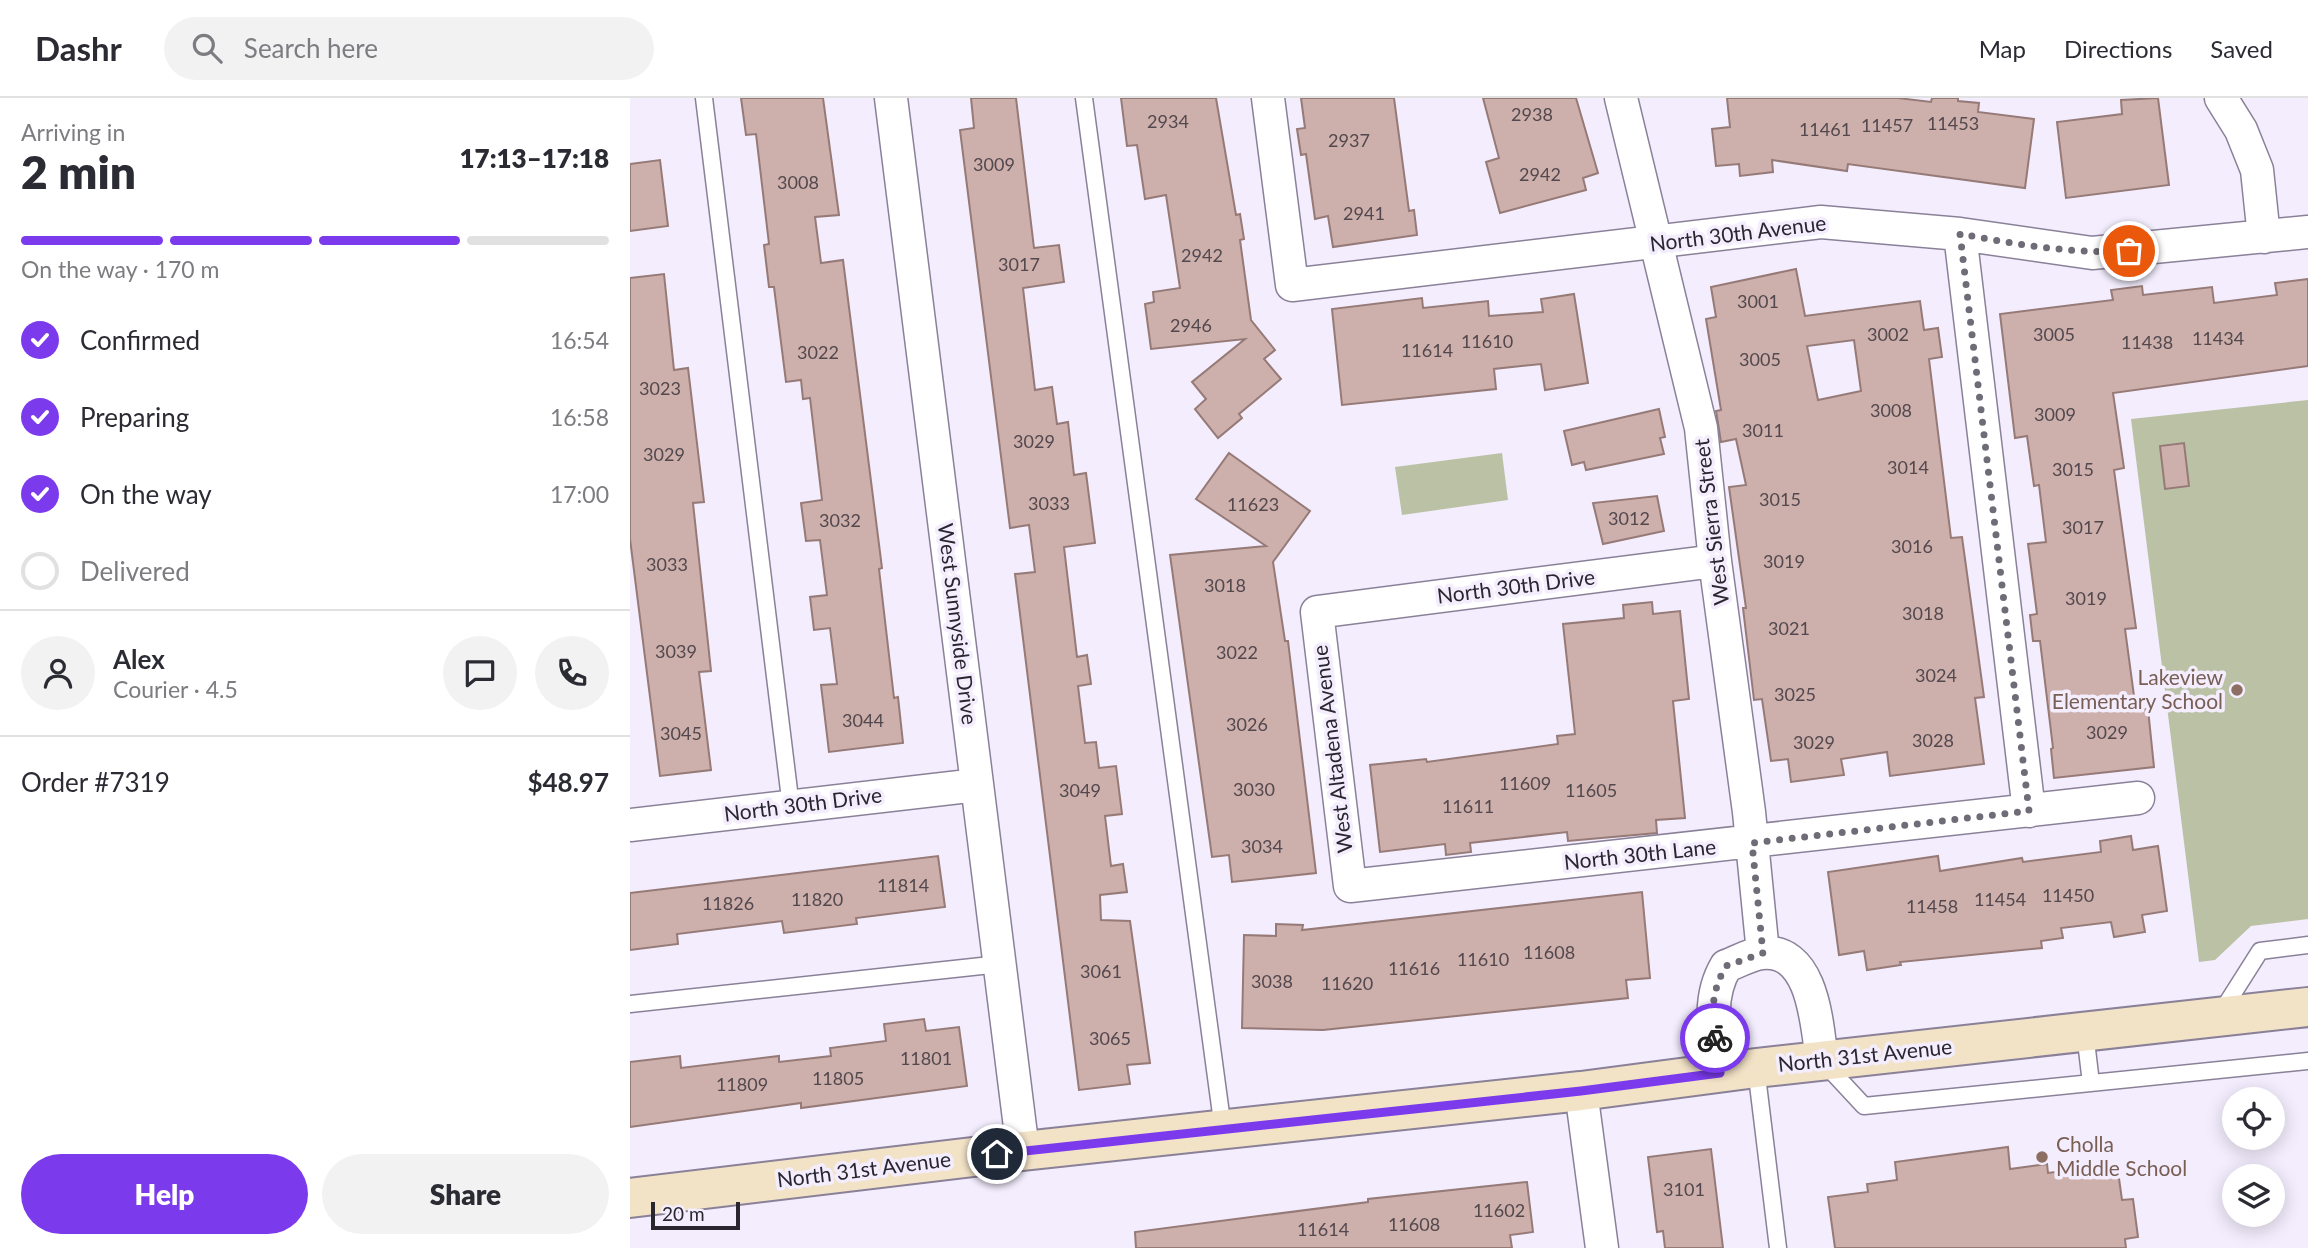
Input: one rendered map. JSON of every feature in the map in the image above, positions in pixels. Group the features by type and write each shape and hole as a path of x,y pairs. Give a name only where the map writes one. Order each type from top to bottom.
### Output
{"street":[{"name":"West Sunnyside Drive","path":"891,98 1023,1151"},
{"name":"North 30th Avenue","path":"1268,98 1292,285 1821,222 1960,234 2092,253 2308,232"},
{"name":"West Sierra Street","path":"1621,98 1659,243 1702,428 1715,561 1752,843 1763,953"},
{"path":"2221,98 2241,130 2257,170 2264,237"},
{"path":"1960,234 2029,811"},
{"name":"North 30th Drive","path":"1317,612 1715,561"},
{"name":"West Altadena Avenue","path":"1317,612 1350,886"},
{"name":"North 30th Drive","path":"630,825 977,785"},
{"name":"North 30th Lane","path":"1350,886 2138,798"},
{"path":"1738,1071 1712,1015 1716,984 1726,966 1763,953 1789,958 1804,976 1816,1016 1822,1061"},
{"name":"North 31st Avenue","path":"630,1198 1023,1151 1581,1091 1822,1061 2308,1007"},
{"path":"1581,1091 1602,1248"}],"lane":[{"path":"704,98 791,807"},
{"path":"1084,98 1223,1130"},
{"path":"2218,1017 2260,951 2308,945"},
{"path":"630,1004 1000,964"},
{"path":"2085,1032 2091,1083"},
{"path":"1822,1061 1864,1106 2308,1061"},
{"path":"1738,1071 1778,1248"}],"green space":[{"name":"Lakeview Elementary School","path":"2308,400 2308,919 2251,926 2215,960 2199,962 2131,419"},
{"path":"1502,453 1508,500 1402,515 1395,467"}],"building":[{"path":"741,98 823,98 839,215 815,217 821,263 843,260 882,568 879,569 894,698 898,697 903,743 829,752 821,685 837,684 830,628 814,630 810,597 827,595 820,540 806,541 801,503 822,500 810,398 803,399 801,380 786,382 774,287 769,287 764,245 769,244 756,134 746,135"},
{"path":"971,98 1016,98 1034,248 1059,245 1064,282 1023,288 1035,390 1052,387 1057,424 1068,422 1074,475 1086,473 1095,543 1064,547 1077,657 1087,655 1091,684 1078,686 1085,743 1096,742 1099,768 1116,766 1122,814 1105,816 1111,866 1123,864 1127,892 1100,895 1101,920 1130,921 1150,1063 1127,1065 1130,1084 1079,1090 1015,574 1035,572 1029,525 1010,528 960,130 974,128"},
{"path":"1121,98 1216,98 1236,215 1240,214 1244,239 1240,240 1251,320 1275,350 1264,359 1281,379 1239,414 1242,418 1218,438 1195,409 1206,399 1192,382 1245,339 1151,349 1145,304 1154,302 1153,292 1180,288 1166,195 1145,199 1137,145 1127,146"},
{"path":"1301,98 1394,98 1409,211 1414,210 1417,235 1333,247 1328,216 1315,219 1306,154 1301,155 1297,129 1305,128"},
{"path":"1483,98 1576,98 1598,173 1583,178 1586,190 1500,213 1486,162 1499,158"},
{"path":"1727,98 1898,98 1931,102 1932,98 1958,98 1958,101 1979,103 1978,112 2034,119 2025,188 1848,164 1847,171 1772,160 1773,172 1740,176 1739,164 1716,166 1712,129 1730,127"},
{"path":"2158,98 2169,185 2066,198 2057,122 2122,114 2121,100"},
{"path":"660,160 668,226 630,231 630,164"},
{"path":"1796,269 1805,316 1920,301 1924,330 1938,328 1942,357 1929,359 1951,538 1962,537 1984,697 1975,698 1984,764 1890,776 1887,752 1841,759 1844,775 1791,782 1788,759 1771,761 1762,699 1754,700 1743,608 1746,608 1729,487 1746,485 1736,439 1721,442 1716,411 1721,410 1706,319 1716,317 1711,287","holes":["1854,340 1861,391 1818,400 1807,346"]},
{"path":"664,274 674,370 688,368 704,502 693,503 711,671 699,672 711,770 660,776 630,539 630,278"},
{"path":"2308,279 2308,366 2113,393 2124,468 2114,470 2136,628 2125,629 2136,711 2148,709 2154,767 2054,778 2040,641 2033,641 2030,615 2037,614 2028,544 2046,542 2039,485 2034,486 2027,436 2015,438 2000,314 2113,300 2111,290 2142,286 2143,295 2212,287 2214,303 2277,295 2275,283"},
{"path":"1574,294 1588,383 1545,390 1541,364 1494,369 1496,389 1342,405 1332,309 1422,298 1423,308 1488,301 1489,316 1543,312 1541,299"},
{"path":"1659,409 1665,437 1660,438 1664,454 1586,470 1584,462 1572,465 1564,431"},
{"path":"2184,443 2189,486 2165,489 2160,446"},
{"path":"1229,453 1310,511 1273,562 1285,641 1288,641 1316,873 1232,882 1229,855 1212,857 1170,555 1266,546 1196,499"},
{"path":"1657,496 1664,531 1603,544 1593,503"},
{"path":"1652,602 1653,614 1680,611 1689,699 1673,701 1685,818 1656,820 1657,833 1568,841 1567,832 1470,843 1471,852 1446,855 1445,844 1380,852 1370,765 1426,759 1427,762 1558,744 1557,736 1575,734 1563,624 1624,618 1623,605"},
{"path":"2131,836 2133,850 2158,846 2167,911 2142,915 2145,932 2114,937 2111,922 2061,928 2063,938 2041,941 2042,948 1900,962 1901,965 1867,970 1864,951 1839,955 1828,872 1938,856 1940,871 2022,858 2023,862 2101,852 2100,841"},
{"path":"938,856 945,907 856,918 857,924 784,933 782,921 677,934 678,944 630,950 630,893"},
{"path":"1642,892 1650,978 1626,980 1628,998 1323,1030 1242,1028 1244,935 1276,936 1276,924 1303,925 1302,930"},
{"path":"924,1019 926,1031 959,1027 967,1086 801,1108 801,1103 630,1127 630,1062 680,1056 681,1068 779,1056 779,1062 831,1056 830,1048 886,1041 884,1024"},
{"path":"2008,1147 2010,1169 2047,1164 2048,1173 2117,1164 2122,1200 2133,1199 2138,1237 2125,1239 2126,1248 1835,1248 1828,1197 1868,1192 1867,1184 1897,1180 1895,1162"},
{"path":"1711,1149 1723,1248 1665,1248 1663,1231 1657,1232 1648,1157"},
{"path":"1527,1182 1533,1232 1510,1235 1512,1248 1136,1248 1135,1232 1368,1202 1368,1199"}],"way so far":[{"path":"1715,1038 1712,1015 1716,984 1726,966 1763,953 1752,843 2029,811 1960,234 2052,250 2092,253 2129,251"}],"place":[{"name":"Lakeview Elementary School","path":"2237,690"},
{"name":"Cholla Middle School","path":"2042,1157"}],"route":[{"path":"997,1154 1581,1091 1720,1073 1715,1038"}]}
